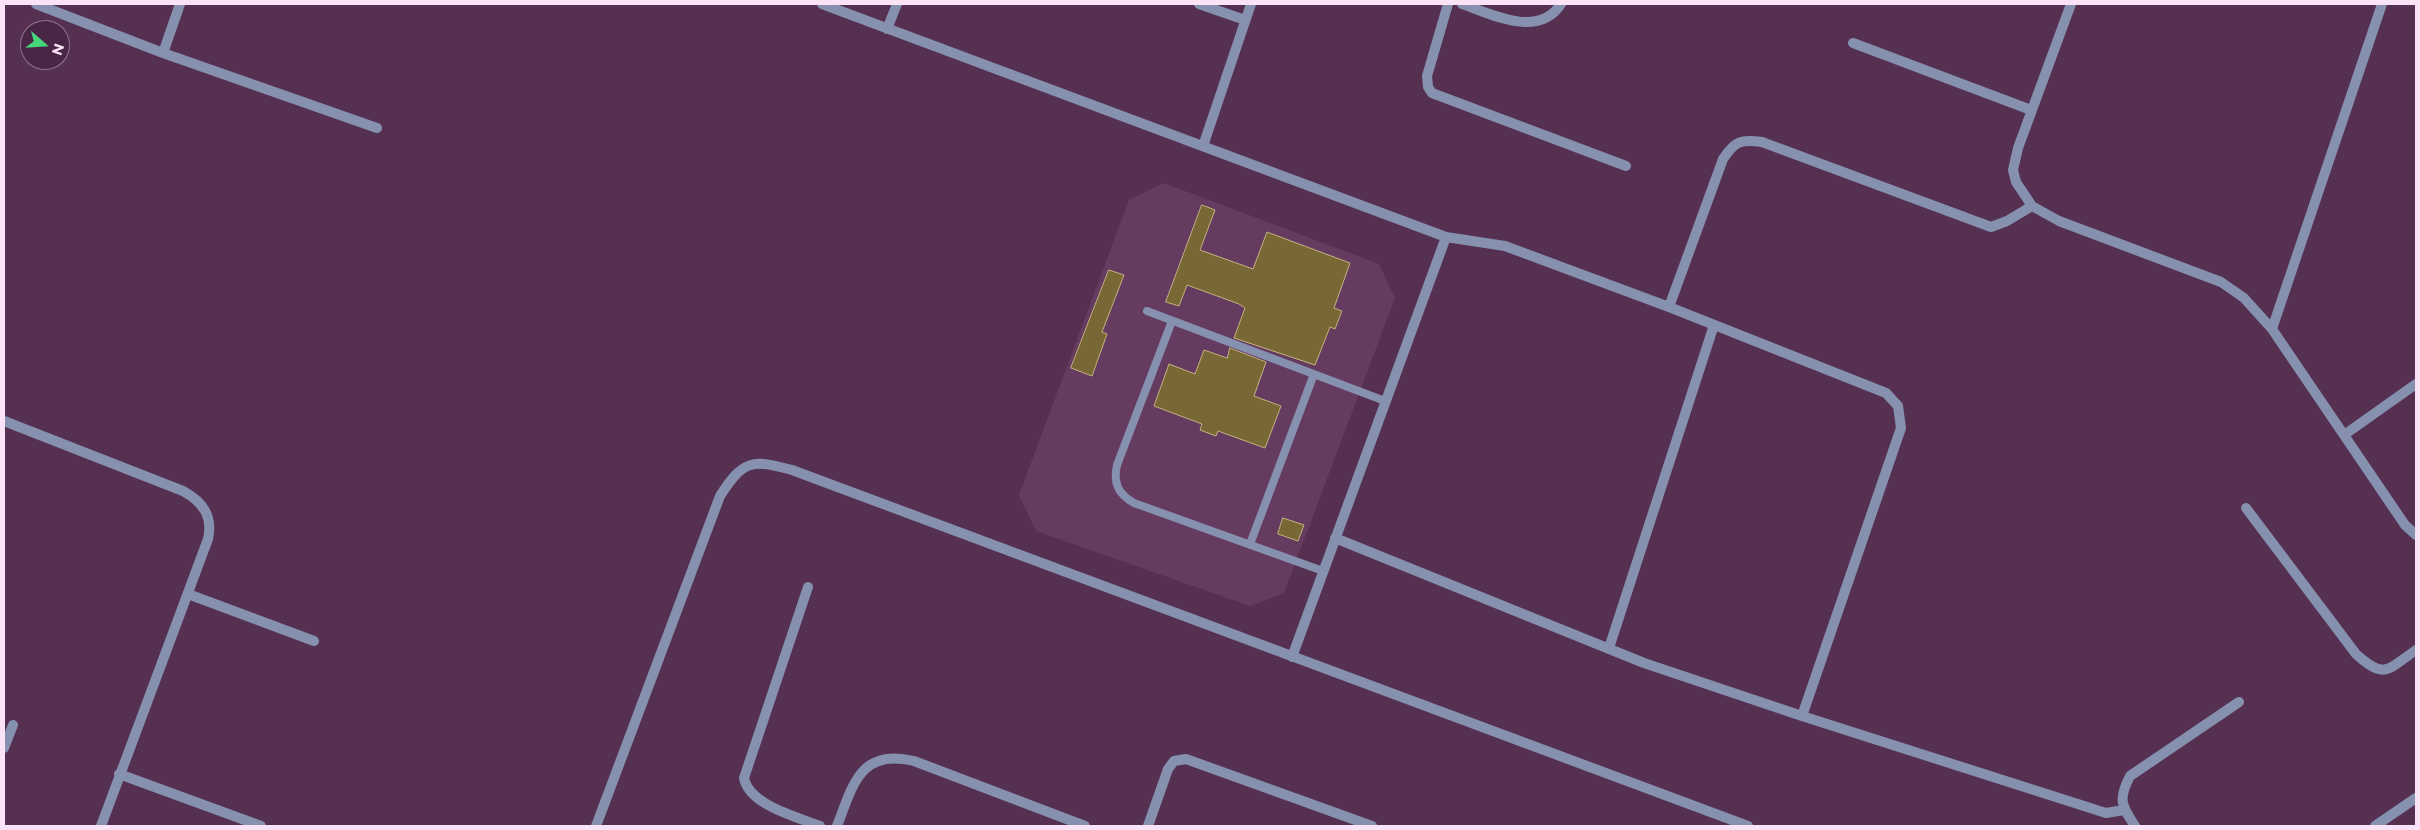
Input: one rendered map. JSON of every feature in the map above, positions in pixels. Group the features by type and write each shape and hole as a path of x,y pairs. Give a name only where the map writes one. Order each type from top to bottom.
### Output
{"street":[{"path":"36,4 163,53 377,128"},
{"path":"163,53 180,4"},
{"path":"822,4 1446,236 1505,246 1669,307 1886,393 1898,406 1902,428 1802,716"},
{"path":"887,29 897,4"},
{"path":"1199,4 1246,20"},
{"path":"1203,146 1251,4"},
{"path":"1448,4 1427,76 1428,87 1432,93 1626,166"},
{"path":"1462,4 1509,20 1524,23 1548,17 1561,4"},
{"path":"2071,4 2018,148 2013,170 2016,182 2032,206 2059,221 2204,274 2233,288 2256,310 2272,329 2404,525 2416,535"},
{"path":"2272,329 2382,4"},
{"path":"1853,43 2031,110"},
{"path":"1669,307 1722,158 1732,146 1744,140 1762,142 1991,227 2007,221 2032,206"},
{"path":"1292,657 1446,236"},
{"path":"1609,648 1714,325"},
{"path":"2344,435 2416,384"},
{"path":"4,421 183,491 196,498 206,512 210,526 188,594 101,826"},
{"path":"596,826 720,496 734,474 748,466 762,462 792,470 1748,826"},
{"path":"2246,508 2356,654 2373,669 2388,670 2416,650"},
{"path":"1335,538 1644,663 1802,716 2106,813 2124,810"},
{"path":"808,587 744,778 745,785 752,795 763,803 820,826"},
{"path":"188,594 314,641"},
{"path":"2135,826 2124,810 2121,793 2130,776 2239,702"},
{"path":"4,748 13,725"},
{"path":"837,826 861,771 870,763 881,759 897,757 914,761 1085,826"},
{"path":"1148,826 1168,770 1174,761 1186,759 1372,826"},
{"path":"119,774 261,826"},
{"path":"2375,826 2416,798"}],"lane":[{"path":"1147,311 1385,402"},
{"path":"1172,320 1117,465 1116,484 1120,492 1134,503 1323,571"},
{"path":"1250,544 1314,374"}],"shaded area":[{"path":"1164,183 1379,264 1395,298 1284,593 1250,606 1036,531 1019,495 1129,200"}],"building":[{"path":"1202,205 1215,210 1200,250 1253,269 1267,232 1350,263 1334,308 1342,311 1335,329 1330,327 1315,365 1234,338 1245,308 1239,304 1187,285 1179,306 1166,302"},
{"path":"1109,270 1124,275 1102,332 1107,334 1092,376 1071,368"},
{"path":"1230,348 1266,362 1254,396 1281,406 1265,448 1218,431 1216,436 1200,430 1202,424 1154,406 1169,364 1195,374 1204,350 1227,358"},
{"path":"1283,518 1304,525 1298,541 1278,534"}]}
